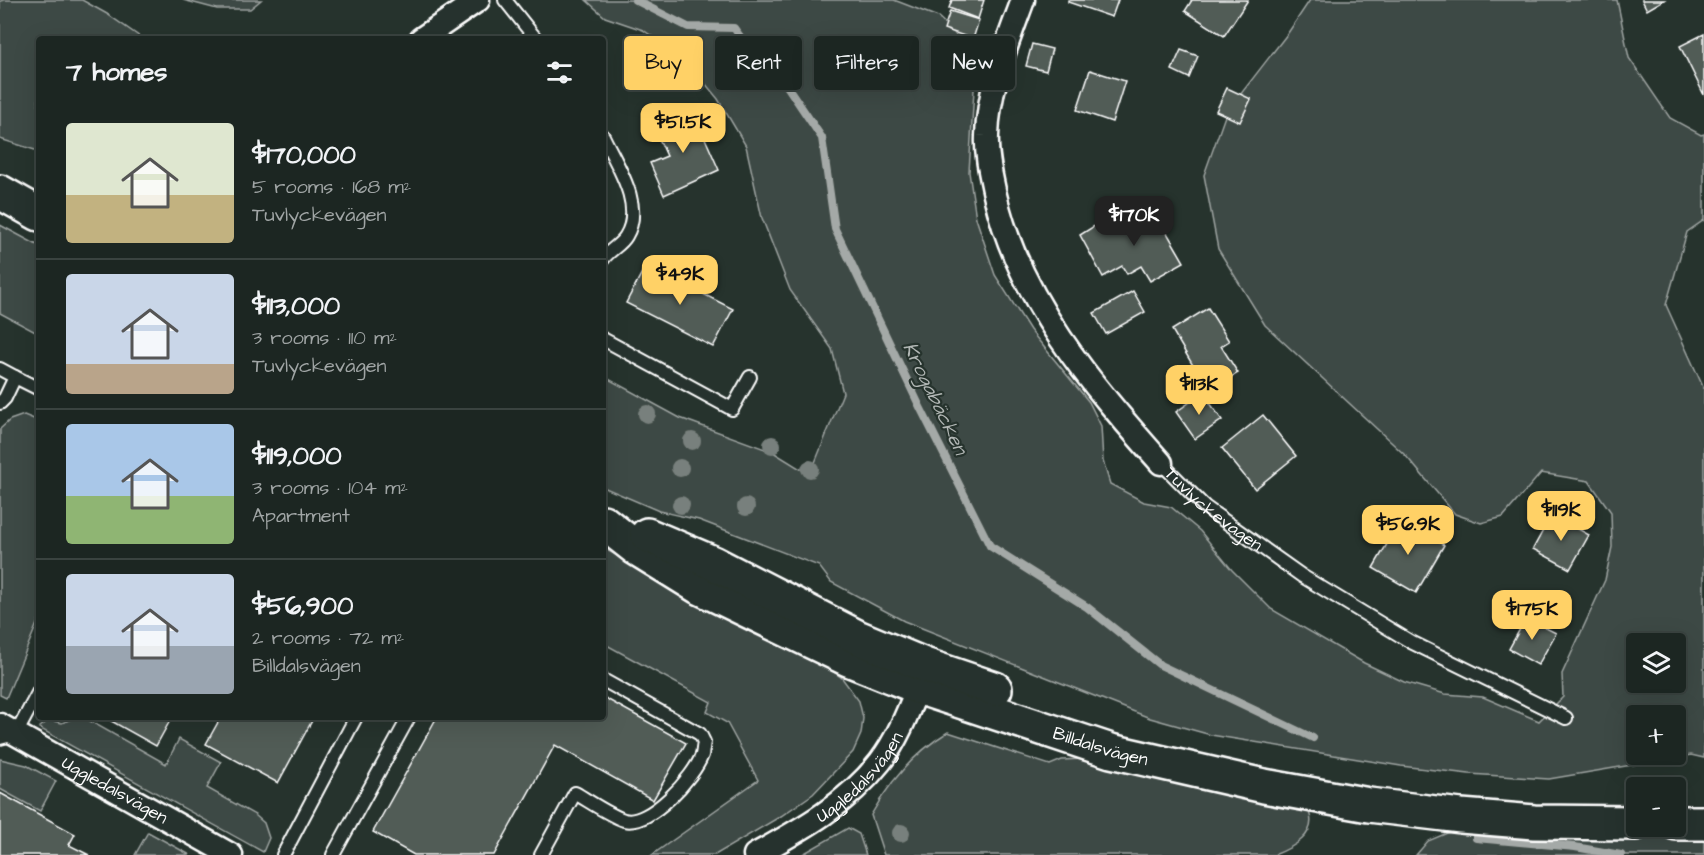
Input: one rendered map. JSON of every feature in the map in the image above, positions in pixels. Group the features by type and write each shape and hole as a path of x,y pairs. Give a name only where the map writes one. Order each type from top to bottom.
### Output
{"street":[{"path":"425,36 478,0"},
{"name":"Tuvlyckevägen","path":"1023,0 1002,57 992,96 987,136 989,170 1007,239 1039,305 1085,373 1161,463"},
{"path":"0,192 36,212"},
{"name":"Billdalsvägen","path":"606,524 643,533 713,563 857,637 922,676 1111,751 1341,801 1534,822 1626,823"},
{"name":"Billdalsvägen","path":"922,676 1119,732 1254,765 1344,782 1464,799 1537,804 1626,804"},
{"name":"Uggledalsvägen","path":"755,855 819,819 868,777 882,760 907,712 922,676"},
{"name":"Uggledalsvägen","path":"5,733 231,855"},
{"path":"1686,804 1704,804"},
{"path":"1686,823 1704,823"}],"lane":[{"path":"505,0 534,36"},
{"path":"606,142 630,193 633,220 626,237 606,256"},
{"path":"606,341 732,409 750,377"},
{"path":"0,369 36,388"},
{"path":"0,403 5,398 15,377"},
{"name":"Tuvlyckevägen","path":"1161,463 1205,507 1302,576 1412,642 1566,718"},
{"path":"541,855 575,793 625,820 640,820 667,801 693,772 702,755 704,742 700,734 606,682"},
{"path":"5,733 36,694"},
{"path":"283,855 354,720"},
{"path":"333,855 407,720"}],"shaded area":[{"path":"82,0 139,36 36,36 36,150 0,139 0,1"},
{"path":"183,0 261,0 250,9 217,9"},
{"path":"586,0 894,0 938,17 956,36 931,36 931,90 974,90 969,172 976,218 995,275 1030,330 1089,402 1101,426 1103,461 1110,484 1144,502 1171,507 1200,531 1232,570 1271,609 1364,663 1404,682 1445,694 1483,697 1539,721 1563,697 1562,674 1605,580 1612,547 1611,512 1589,481 1541,473 1503,517 1481,523 1455,514 1406,456 1265,325 1218,249 1204,175 1226,113 1288,33 1310,0 1617,0 1629,58 1670,118 1701,135 1704,134 1704,220 1687,232 1666,305 1704,389 1704,758 1686,756 1686,705 1626,705 1626,765 1632,765 1549,779 1469,774 1401,766 1211,735 1150,718 904,621 831,582 819,566 699,520 659,511 606,488 606,378 680,418 773,452 810,475 843,393 832,349 790,290 762,218 746,146 718,99 703,81 703,36 652,36 643,30 605,17"},
{"path":"0,225 36,244 36,332 0,313"},
{"path":"24,415 36,420 36,626 6,698 0,695 0,429 10,420"},
{"path":"606,550 774,640 820,662 842,678 859,701 863,718 861,734 853,752 813,794 781,816 715,855 652,855 758,780 727,723 707,712 711,702 606,645"},
{"path":"49,720 62,723 69,720 88,720 166,764 179,739 221,762 207,788 255,815 264,823 269,838 263,852 39,728"},
{"path":"948,732 1050,765 1062,760 1083,759 1121,763 1309,812 1310,827 1302,840 1274,855 884,855 871,815 886,790 904,768"},
{"path":"0,759 26,765 56,781 40,811 0,789"},
{"path":"848,828 859,834 866,855 801,855"},
{"path":"1452,831 1546,836 1704,837 1704,855 1416,855 1428,841"},
{"path":"148,832 190,855 135,855"}],"building":[{"path":"952,0 984,0 978,19 949,8"},
{"path":"1068,0 1118,0 1112,17 1068,2"},
{"path":"1192,0 1248,0 1224,36 1185,11"},
{"path":"1642,0 1664,0 1647,10"},
{"path":"950,11 979,20 974,36 964,36 944,29"},
{"path":"1704,34 1704,95 1680,46"},
{"path":"1032,44 1052,49 1046,71 1026,66"},
{"path":"1181,50 1198,56 1189,78 1172,70"},
{"path":"1090,70 1125,81 1112,122 1077,110"},
{"path":"1227,88 1251,99 1240,122 1216,111"},
{"path":"693,111 719,170 664,195 650,163 667,156 654,128"},
{"path":"1152,207 1184,262 1150,281 1141,266 1127,274 1122,266 1103,277 1080,235 1099,223 1105,234"},
{"path":"646,265 733,309 713,347 626,303"},
{"path":"1133,291 1145,312 1106,334 1094,313"},
{"path":"1208,308 1229,341 1221,346 1238,373 1208,391 1172,330"},
{"path":"1203,393 1222,420 1195,439 1176,412"},
{"path":"1263,415 1296,456 1255,489 1222,448"},
{"path":"1552,514 1589,535 1570,569 1533,549"},
{"path":"1401,520 1444,545 1416,593 1373,568"},
{"path":"1526,618 1556,633 1538,665 1509,649"},
{"path":"606,699 686,743 653,800 555,745 494,855 414,855 373,832 435,720 606,720"},
{"path":"109,720 170,720 156,746"},
{"path":"219,720 312,720 278,783 206,744"},
{"path":"0,793 75,834 69,845 89,855 0,855"}],"waterway":[{"name":"Krogabäcken","path":"635,0 688,27 734,28 757,60 783,80 822,138 835,229 920,407 990,546 1087,607 1160,665 1313,738"},
{"name":"Krogabäcken","path":"1476,838 1575,847 1621,855"}]}
